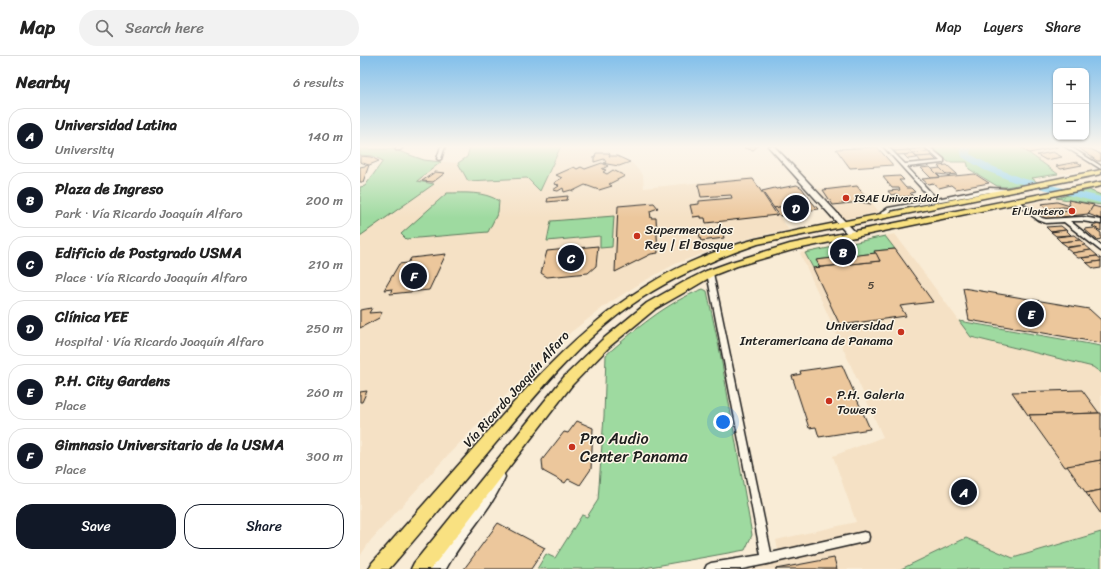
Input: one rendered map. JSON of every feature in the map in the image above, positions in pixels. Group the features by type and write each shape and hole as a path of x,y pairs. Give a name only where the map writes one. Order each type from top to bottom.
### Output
{"main road":[{"name":"Vía Ricardo Joaquín Alfaro","path":"378,569 550,371 588,334 636,297 702,261 756,242 1101,172"},
{"path":"420,569 568,381 606,343 651,306 710,273 790,247 1095,185"}],"street":[{"path":"793,170 853,235"},
{"path":"907,170 935,200"},
{"path":"885,216 884,213 890,209 935,200 990,190 1008,192"},
{"path":"1017,202 1040,219 1046,221 1082,219 1101,222"},
{"path":"1065,220 1101,249"},
{"path":"710,273 767,559"},
{"path":"438,569 452,545 492,491 504,463"},
{"path":"711,569 767,559 864,537"}],"shaded area":[{"path":"410,170 638,170 643,175 644,188 752,177 789,230 735,242 677,263 644,281 609,303 571,332 505,396 447,456 371,540 360,556 360,207"},
{"path":"1052,170 1086,170 1058,174"},
{"name":"ISAE Universidad","path":"858,184 879,212 844,219 817,189"},
{"path":"1056,198 1095,203 1088,214 1044,219 1028,204"},
{"path":"895,234 971,337 1093,367 1101,373 1101,532 1013,558 966,538 901,569 723,569 779,556 776,540 856,522 833,456 883,437 800,253"}],"green space":[{"path":"377,170 431,170 417,181 434,184 360,236 360,187 365,186"},
{"path":"462,170 550,170 540,191 527,178 468,181"},
{"path":"971,170 1052,170 1058,174 1032,178 1037,182 1005,187 997,186"},
{"path":"1089,190 1101,195 1101,205 1056,198"},
{"path":"447,193 480,194 499,201 498,212 488,232 406,239 401,234"},
{"path":"614,216 612,247 600,248 600,236 547,241 551,221"},
{"path":"885,236 895,249 875,251 876,253 817,260 820,267 813,268 805,253"},
{"path":"703,289 707,291 720,352 752,535 745,550 639,569 537,569 546,554 555,558 582,515 587,517 598,500 604,416 606,355 664,309"},
{"path":"959,321 1101,346 1101,373 1093,367 971,337"},
{"path":"1101,532 1101,569 901,569 966,538 1013,558"}],"building":[{"path":"360,170 367,170 363,182 360,182"},
{"path":"567,170 606,170 603,172 607,174 613,170 625,176 609,184 612,186 599,190 585,185 573,191 571,190 564,192 563,188 558,191 553,190 559,186 554,184 555,182 562,178 556,175"},
{"path":"923,170 933,170 940,177 931,178"},
{"path":"933,170 942,170 947,175 937,174"},
{"path":"942,170 952,170 957,174 947,175"},
{"path":"435,172 445,173 433,182 422,181"},
{"path":"975,174 989,183 956,189 951,185 939,188 933,183 928,184 922,179"},
{"path":"900,176 904,180 899,180 906,188 911,188 915,192 910,193 913,196 900,197 897,194 891,195 888,191 900,190 899,188 892,188 883,177"},
{"path":"753,179 777,215 706,223 705,218 701,218 701,216 693,217 690,205 699,204 699,201 732,198 731,195 701,197 698,184"},
{"path":"797,185 802,188 811,201 774,208 762,191 775,188"},
{"path":"857,186 871,204 860,202 833,205 823,190"},
{"path":"568,196 567,200 547,202 548,198"},
{"name":"El Llantero","path":"1068,200 1094,205 1088,214 1044,219 1038,213 1071,210"},
{"path":"811,201 818,209 780,216 774,208"},
{"path":"1057,202 1070,206 1071,208 1063,207 1047,209 1041,204"},
{"name":"Supermercados Rey | El Bosque","path":"654,203 658,208 650,211 651,218 656,218 658,253 651,254 615,272 618,206"},
{"path":"1093,206 1101,208 1101,219 1088,214"},
{"path":"1099,224 1101,225 1101,231 1092,226"},
{"path":"1061,226 1066,230 1051,232 1046,227"},
{"path":"1094,228 1101,233 1101,239 1097,240 1084,229"},
{"path":"722,230 724,238 701,241 699,233"},
{"path":"1066,230 1071,235 1056,236 1051,232"},
{"path":"1074,235 1080,240 1061,242 1056,237"},
{"path":"1080,240 1086,245 1068,247 1061,242"},
{"path":"1085,245 1091,250 1072,253 1066,248"},
{"path":"598,246 596,266 588,273 547,277 541,273 547,251"},
{"path":"895,249 933,302 900,306 906,316 840,325 813,268 880,261 874,251"},
{"path":"1091,250 1098,256 1078,258 1072,253"},
{"path":"876,253 880,261 820,267 816,260"},
{"path":"446,254 429,290 390,294 392,289 384,290 399,264 408,263 411,258"},
{"path":"1097,256 1101,259 1101,261 1087,263 1082,258"},
{"path":"1101,261 1101,268 1094,269 1087,263"},
{"path":"963,288 1089,309 1101,320 1101,343 969,320"},
{"path":"372,308 369,313 382,312 379,318 360,328 360,310"},
{"name":"P.H. Galeria Towers","path":"842,365 870,429 819,437 816,427 809,428 792,376 801,374 800,371"},
{"path":"1082,390 1099,413 1028,415 1012,392"},
{"path":"367,391 362,402 360,402 360,392"},
{"path":"1101,413 1101,460 1065,467 1029,415"},
{"name":"Pro Audio Center Panama","path":"577,421 593,428 591,469 580,485 568,479 565,483 543,471 542,460 564,432 568,433"},
{"path":"1101,460 1101,490 1086,493 1067,466"},
{"path":"1101,490 1101,514 1086,493"},
{"path":"498,523 545,548 531,569 464,569"},
{"path":"834,558 837,569 775,569 781,568"}],"waterway":[{"path":"993,170 1018,180 1101,200"}],"place":[{"name":"ISAE Universidad","path":"846,198"},
{"name":"Clínica YEE","path":"796,208"},
{"name":"El Llantero","path":"1072,211"},
{"name":"Supermercados Rey | El Bosque","path":"637,236"},
{"name":"Plaza de Ingreso","path":"843,252"},
{"name":"Edificio de Postgrado USMA","path":"571,258"},
{"name":"Gimnasio Universitario de la USMA","path":"414,276"},
{"name":"P.H. City Gardens","path":"1031,314"},
{"name":"Universidad Interamericana de Panama","path":"901,332"},
{"name":"P.H. Galeria Towers","path":"829,401"},
{"name":"Pro Audio Center Panama","path":"572,447"},
{"name":"Universidad Latina","path":"964,492"}]}
